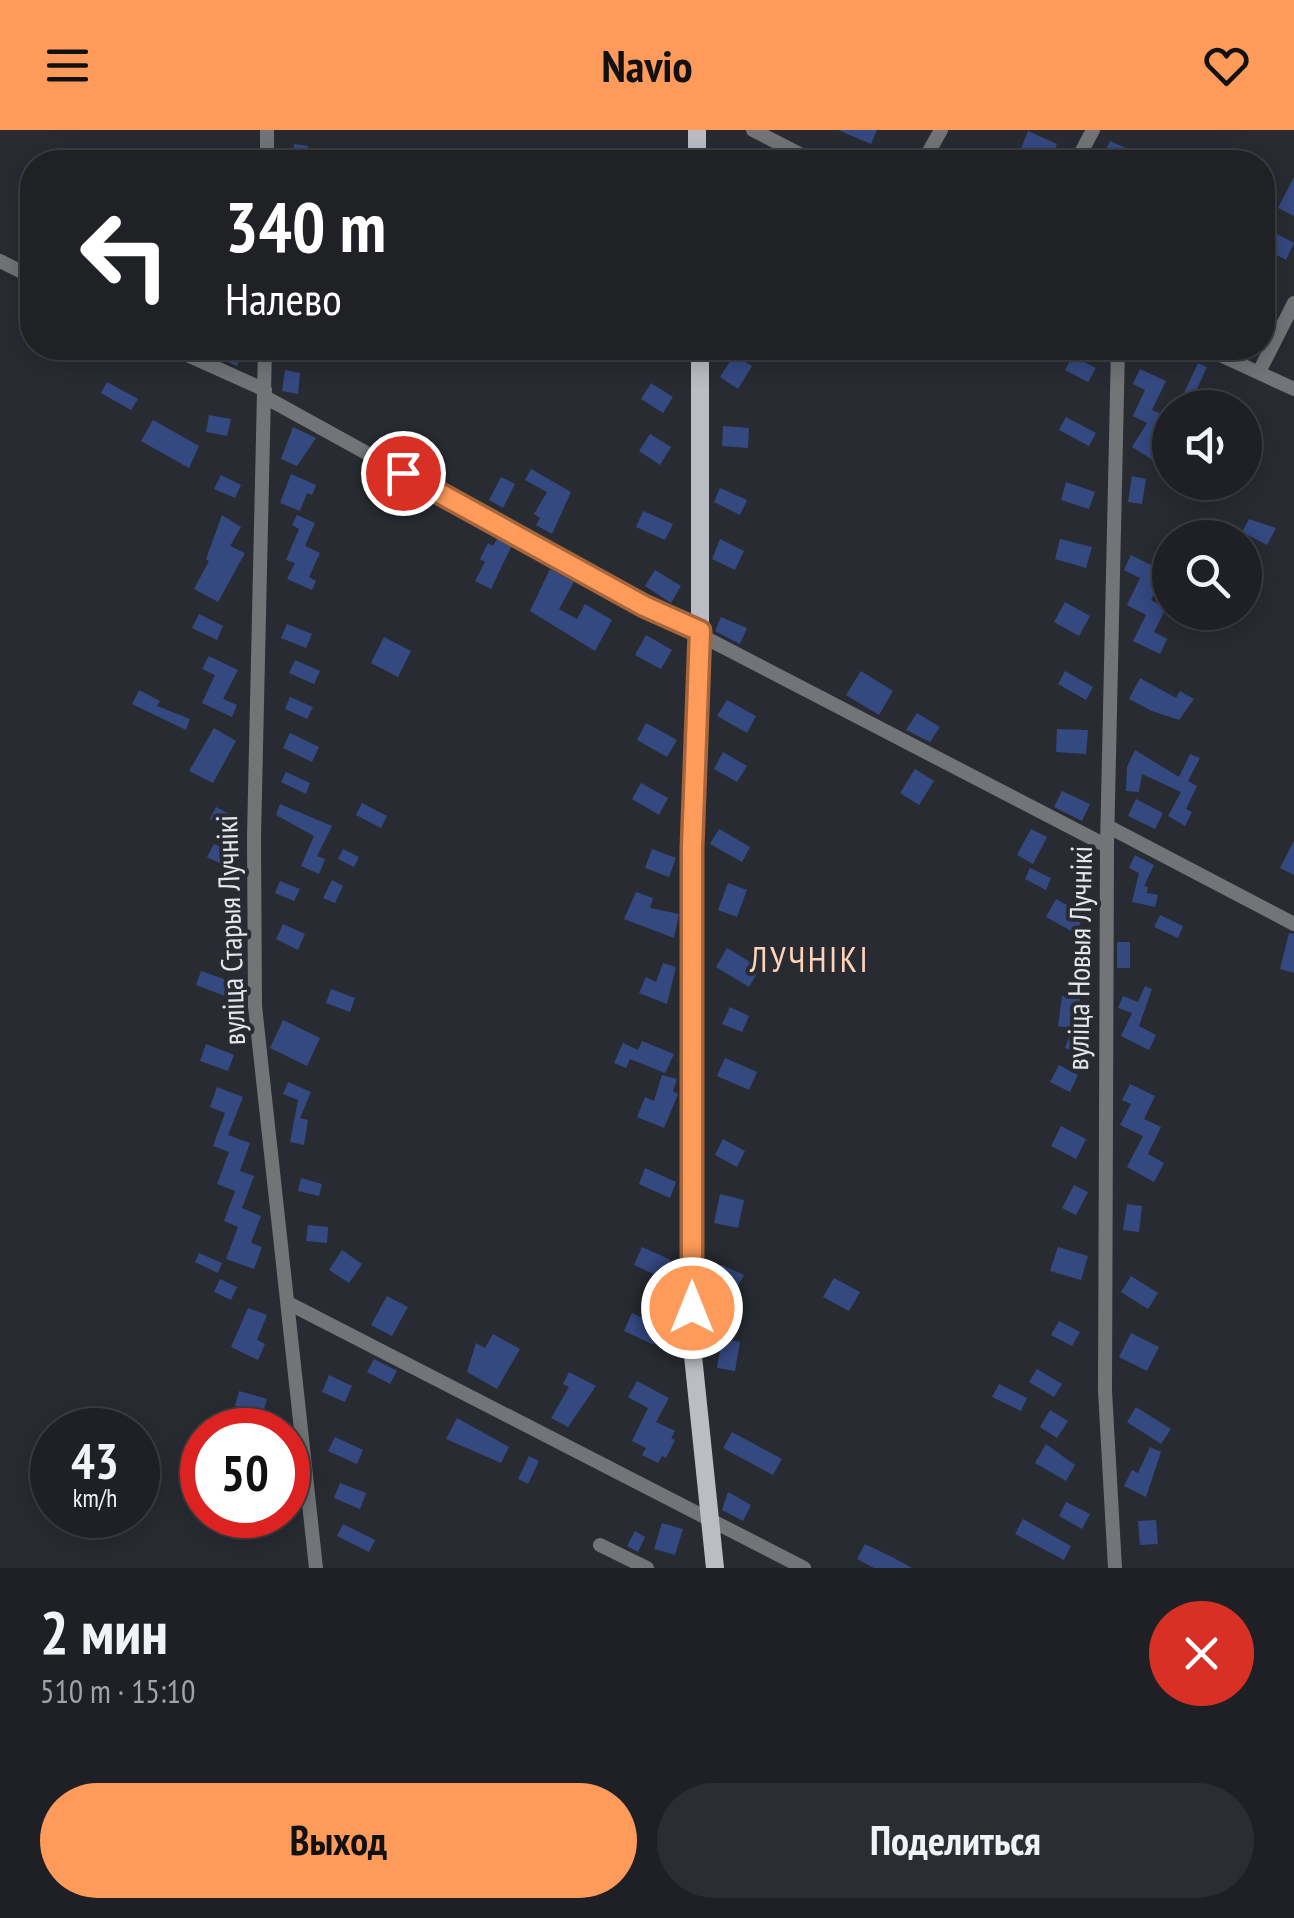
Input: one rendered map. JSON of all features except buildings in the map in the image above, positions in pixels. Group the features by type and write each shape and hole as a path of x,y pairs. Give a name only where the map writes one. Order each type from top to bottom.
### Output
{"main road":[{"path":"700,360 700,631 692,848 692,1346 715,1568"}],"street":[{"path":"753,130 792,150"},
{"path":"1275,339 1294,303"},
{"path":"197,360 265,393 644,606 700,631 991,789 1107,846"},
{"name":"вуліца Старыя Лучнікі","path":"265,360 254,836 255,1006 316,1568"},
{"name":"вуліца Новыя Лучнікі","path":"1115,1568 1105,1392 1107,846 1118,360"},
{"path":"1232,360 1294,389"},
{"path":"1259,372 1264,360"},
{"path":"1109,827 1294,924"},
{"path":"290,1304 804,1568"},
{"path":"600,1545 647,1568"}],"district":[{"name":"ЛУЧНІКІ","path":"810,960"}],"route":[{"path":"403,473 644,606 700,631 692,848 692,1308"}]}
